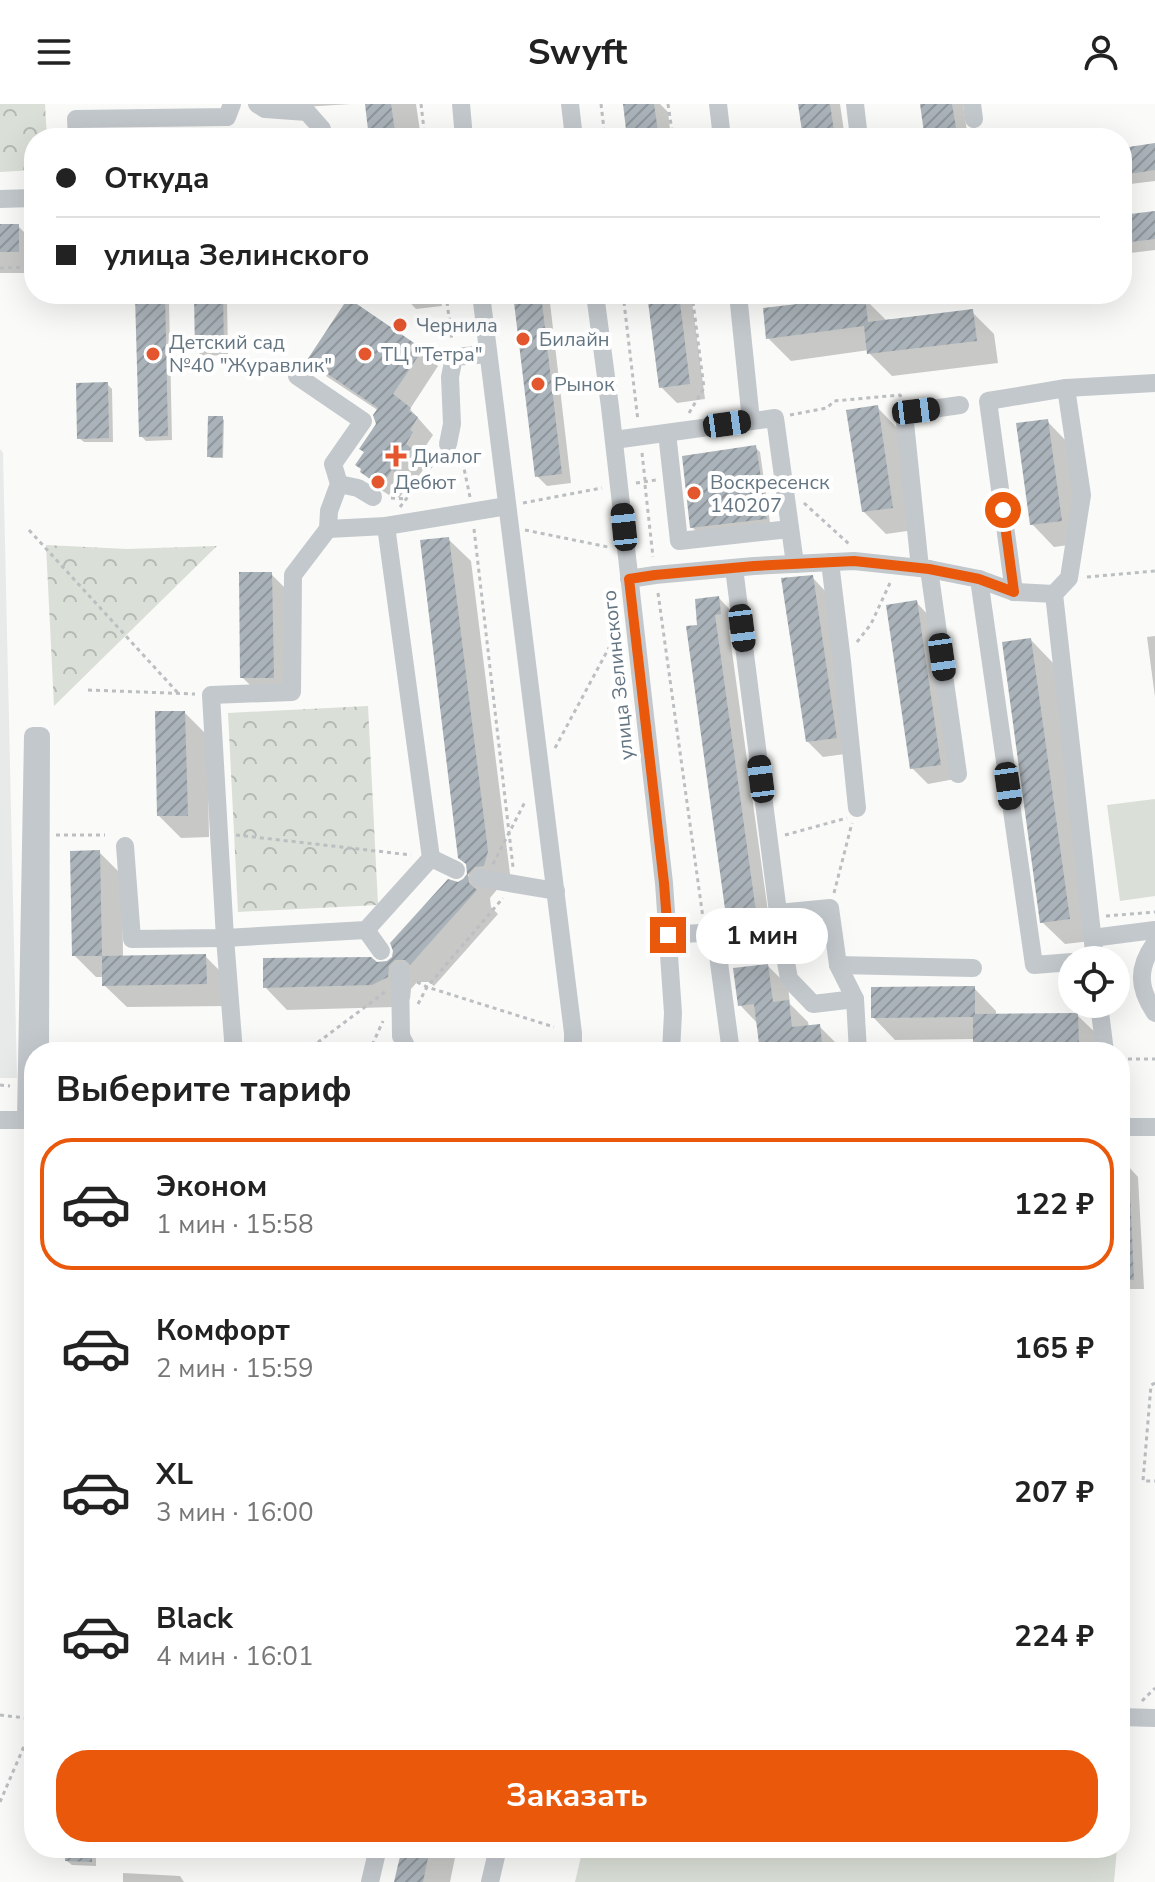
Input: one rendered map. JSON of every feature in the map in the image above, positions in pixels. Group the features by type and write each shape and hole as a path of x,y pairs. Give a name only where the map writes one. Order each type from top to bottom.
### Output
{"street":[{"path":"76,128 76,119 227,117 232,104"},
{"path":"257,104 265,109 307,112 321,128"},
{"path":"461,104 463,128"},
{"path":"570,104 573,128"},
{"path":"718,104 721,128"},
{"path":"855,104 858,128"},
{"path":"0,199 24,198"},
{"path":"482,304 573,1042"},
{"name":"улица Зелинского","path":"596,304 664,883 673,1013 672,1042"},
{"path":"739,304 751,421"},
{"path":"448,444 452,424 450,377 454,357 488,354"},
{"path":"233,1042 211,695 292,692 293,575 328,529 329,511 339,484 333,464 363,421 297,376"},
{"path":"1014,592 988,401 1066,388 1155,383"},
{"path":"1066,388 1082,495 1069,578 1054,594 1093,946"},
{"path":"958,774 904,413 960,405"},
{"path":"614,440 775,418 795,564"},
{"path":"673,432 679,541 790,529"},
{"path":"339,484 358,488 373,497"},
{"path":"328,529 386,526 507,506"},
{"path":"125,846 132,939 225,938 366,930 431,858 386,526"},
{"path":"741,534 739,567 769,840 789,979 813,1004 855,999"},
{"path":"830,562 857,808"},
{"path":"629,579 739,567 868,562 925,568 979,579 1014,592 1054,594"},
{"path":"979,579 1034,965 1058,963"},
{"path":"31,1042 33,736 41,736 40,1042"},
{"path":"431,858 456,870"},
{"path":"483,879 556,891"},
{"path":"668,935 710,933 830,908 838,965 855,999 857,1042"},
{"path":"366,930 381,951"},
{"path":"1092,938 1155,930"},
{"path":"710,933 729,1042"},
{"path":"1155,943 1145,957 1141,977 1145,999 1155,1013"},
{"path":"838,965 973,968"},
{"path":"400,971 401,1036 404,1042"},
{"path":"1101,1018 1104,1042"},
{"path":"0,1120 24,1120"},
{"path":"1130,1127 1154,1128"},
{"path":"1130,1717 1155,1718"},
{"path":"370,1882 376,1858"},
{"path":"490,1882 496,1858"}],"path":[{"path":"421,104 424,128"},
{"path":"601,104 604,128"},
{"path":"668,104 672,128"},
{"path":"0,268 24,267"},
{"path":"447,304 454,357"},
{"path":"624,304 655,575 710,933"},
{"path":"673,432 704,388 693,304"},
{"path":"775,418 827,408 834,401 900,395 916,411"},
{"path":"407,499 448,444 461,453 468,488"},
{"path":"637,483 646,482"},
{"path":"507,506 602,488"},
{"path":"805,504 868,562"},
{"path":"427,987 515,883 472,512"},
{"path":"510,527 611,548"},
{"path":"29,530 178,693"},
{"path":"842,661 871,624 898,565"},
{"path":"1069,578 1155,571"},
{"path":"555,747 619,630"},
{"path":"88,690 211,695"},
{"path":"483,879 541,773"},
{"path":"769,840 854,816 830,908"},
{"path":"224,833 431,858"},
{"path":"41,835 105,835"},
{"path":"1090,918 1155,912"},
{"path":"400,971 427,987 570,1042"},
{"path":"319,1042 389,990"},
{"path":"1130,1059 1155,1059"},
{"path":"1155,1383 1151,1385 1143,1481 1155,1481"},
{"path":"0,1715 24,1719"},
{"path":"0,1802 24,1745"}],"shaded area":[{"path":"0,449 3,453 17,1078 0,1078"}],"green space":[{"path":"0,104 45,104 46,128 24,128 24,171 0,172"},
{"path":"46,545 127,549 217,546 54,706"},
{"path":"368,706 378,905 238,912 228,713"},
{"path":"1155,799 1155,896 1120,901 1107,805"},
{"path":"581,1858 1116,1858 1114,1882 575,1882"}],"building":[{"path":"365,104 391,104 395,128 368,128"},
{"path":"623,104 654,104 658,128 626,128"},
{"path":"798,104 830,104 834,128 802,128"},
{"path":"920,104 952,104 956,128 923,128"},
{"path":"1155,143 1155,170 1132,173 1132,146"},
{"path":"1155,211 1155,239 1132,242 1132,214"},
{"path":"0,224 19,224 19,252 0,252"},
{"path":"135,304 165,304 168,436 139,437"},
{"path":"194,304 223,304 224,351 195,352"},
{"name":"ТЦ \"Тетра\"","path":"344,304 357,304 423,349 393,394 418,417 406,444 411,448 395,472 392,470 383,483 374,478 373,481 355,465 364,452 359,449 376,424 373,415 378,408 307,360"},
{"name":"Рынок","path":"514,304 542,304 562,474 535,477"},
{"path":"648,304 680,304 690,384 659,388"},
{"path":"797,304 866,304 868,322 973,309 977,341 867,354 864,326 766,339 763,308"},
{"path":"108,382 109,438 77,439 76,383"},
{"path":"878,405 893,508 862,512 846,410"},
{"path":"208,416 223,416 222,457 207,457"},
{"path":"1048,419 1062,521 1030,525 1016,423"},
{"path":"756,445 767,519 690,528 682,456"},
{"path":"449,537 488,851 484,866 475,867 468,875 469,883 477,890 410,965 405,960 395,960 389,966 388,977 372,985 263,988 263,958 371,957 377,962 387,961 393,951 390,943 448,879 458,882 467,874 466,864 458,858 420,540"},
{"path":"239,572 272,572 274,678 240,678"},
{"path":"813,575 837,738 806,742 781,578"},
{"path":"719,596 721,614 715,615 756,912 726,916 686,626 697,625 695,599"},
{"path":"917,600 941,765 910,769 886,605"},
{"path":"1031,638 1070,919 1040,923 1002,642"},
{"path":"155,711 185,711 188,816 157,816"},
{"path":"100,850 102,956 72,956 70,851"},
{"path":"206,954 207,984 102,986 102,956"},
{"path":"768,964 773,1002 789,1000 792,1027 820,1024 822,1042 759,1042 754,1004 738,1006 733,968"},
{"path":"975,986 975,1014 1058,1013 1058,1018 1078,1018 1079,1042 973,1042 973,1017 871,1018 871,987"},
{"path":"1130,1191 1134,1280 1130,1280"},
{"path":"65,1858 92,1858 92,1862 65,1861"},
{"path":"400,1858 428,1858 423,1882 394,1882"}],"place":[{"name":"Чернила","path":"400,325"},
{"name":"Билайн","path":"523,339"},
{"name":"Детский сад №40 \"Журавлик\"","path":"153,354"},
{"name":"ТЦ \"Тетра\"","path":"365,354"},
{"name":"Рынок","path":"538,384"},
{"name":"Диалог","path":"396,456"},
{"name":"Дебют","path":"378,482"},
{"name":"Воскресенск 140207","path":"694,493"}],"route":[{"path":"668,935 629,579 754,566 854,561 929,569 979,579 1014,592 1003,510"}]}
